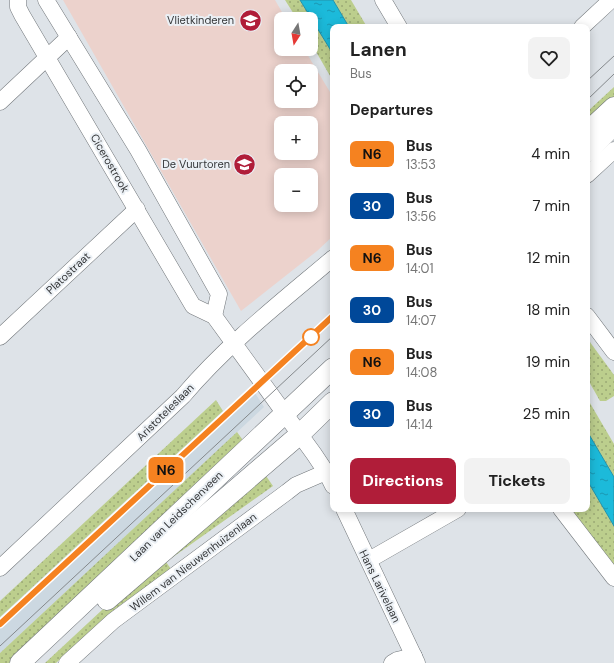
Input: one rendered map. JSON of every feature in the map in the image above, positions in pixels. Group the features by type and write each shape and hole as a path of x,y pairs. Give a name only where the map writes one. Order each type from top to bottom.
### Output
{"street":[{"name":"Cicerostrook","path":"18,0 18,7 22,15 194,306 214,316 284,414"},
{"path":"46,0 138,150 219,294 214,316"},
{"path":"383,0 397,24"},
{"path":"585,24 611,0"},
{"path":"0,102 69,37"},
{"path":"590,129 614,107"},
{"path":"590,149 614,125"},
{"path":"590,172 614,150"},
{"name":"Platostraat","path":"0,337 137,210"},
{"name":"Aristoteleslaan","path":"0,568 178,401 203,373 234,343 330,261"},
{"path":"590,320 614,352"},
{"name":"Laan van Leidschenveen","path":"20,663 330,371"},
{"name":"Laan van Leidschenveen","path":"40,663 123,586 299,435 330,405"},
{"path":"284,414 330,479"},
{"name":"Willem van Nieuwenhuizenlaan","path":"67,663 113,621 296,485 330,479"},
{"name":"Hans Larivelaan","path":"345,512 416,659"},
{"path":"369,560 453,512"},
{"path":"564,512 614,578"},
{"path":"392,663 397,660 416,659"}],"shaded area":[{"name":"De Vuurtoren","path":"63,0 275,0 282,12 274,12 274,56 308,56 313,64 274,64 274,108 318,108 318,72 330,92 330,239 317,251 241,311"},
{"path":"251,387 264,407 0,653 0,617"}],"green space":[{"path":"285,0 300,0 307,12 293,12"},
{"path":"333,0 351,0 365,24 347,24"},
{"path":"318,29 330,49 330,76 318,55"},
{"path":"614,87 614,98 590,120 590,109"},
{"path":"590,342 614,375 614,396 606,401 600,401 590,383"},
{"path":"216,400 223,411 0,617 0,601"},
{"path":"590,403 614,444 614,477 590,436"},
{"path":"237,432 245,443 9,663 0,663 0,653"},
{"path":"264,473 273,486 166,562 171,569 115,609 56,663 45,663 102,610"},
{"path":"590,485 614,526 614,567 572,512 590,512"}],"water":[{"path":"300,0 333,0 347,24 330,24 330,49 318,29 318,12 307,12"},
{"path":"590,436 614,477 614,526 590,485"}],"tram line":[{"path":"590,78 614,56"},
{"path":"590,97 614,74"},
{"path":"0,627 330,321"},
{"path":"0,646 330,339"}],"bus line":[{"name":"N6","path":"0,624 330,319"}],"place":[{"name":"Vlietkinderen","path":"250,20"},
{"name":"De Vuurtoren","path":"245,164"}]}
